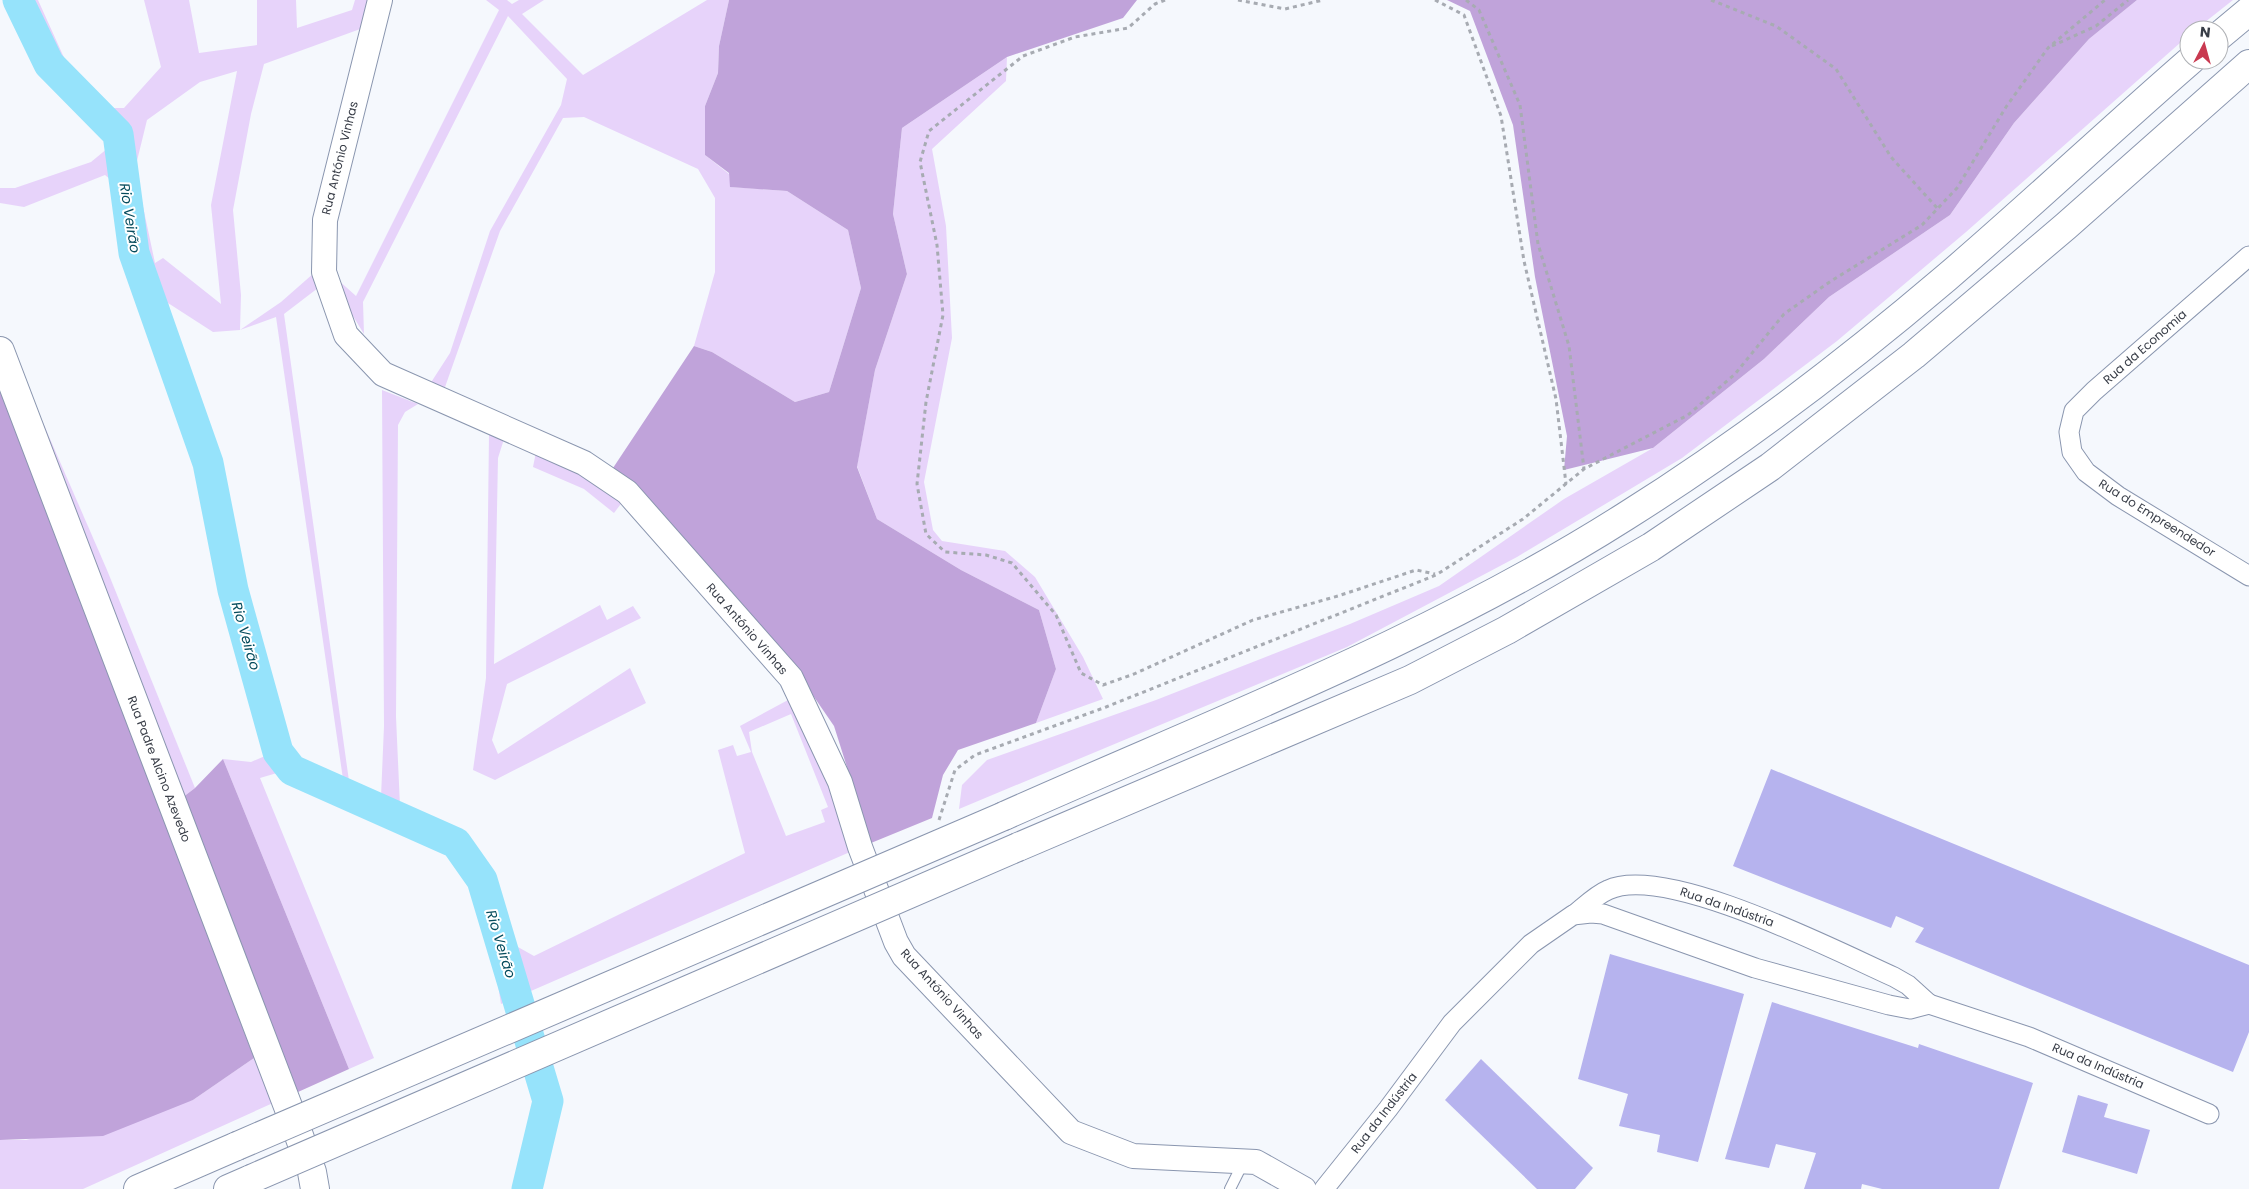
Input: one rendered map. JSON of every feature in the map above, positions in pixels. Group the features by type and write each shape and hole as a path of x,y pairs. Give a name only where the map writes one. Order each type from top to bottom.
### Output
{"main road":[{"path":"2229,28 2249,11"},
{"path":"240,1184 1018,847 1410,680 1508,630 1651,547 1770,467 1914,356 2249,64"},
{"path":"138,1189 1301,686 1435,624 1539,569 1624,517 1746,436 1889,325 1999,232 2180,70"},
{"name":"Rua Padre Alcino Azevedo","path":"0,350 297,1130 312,1172 315,1189"}],"street":[{"name":"Rua António Vinhas","path":"380,0 325,220 324,272 346,335 383,374 584,463 627,492 791,678 840,782 860,847 896,942 904,956 1071,1132 1133,1156 1256,1162 1304,1189"},
{"name":"Rua da Economia","path":"2072,452 2068,432 2074,411 2249,256"},
{"name":"Rua do Empreendedor","path":"2072,452 2086,472 2118,496 2249,576"},
{"name":"Rua da Indústria","path":"1324,1189 1388,1109 1452,1023 1531,944 1608,890 1642,884 1669,887 1756,916 1894,977 1908,985 1929,1004 2029,1037 2209,1114"},
{"name":"Rua da Indústria","path":"1574,915 1603,914 1754,968 1890,1006 1910,1008 1929,1004"}],"lane":[{"path":"1230,1189 1243,1162"}],"path":[{"path":"1164,0 1155,4 1128,28 1075,37 1023,56 929,131 920,162 937,245 943,316 926,402 918,484 926,534 945,552 986,554 1012,563 1056,615 1081,673 1103,685 1134,674 1253,620 1338,596 1416,570 1436,574"},
{"path":"1238,0 1286,9 1323,0"},
{"path":"1435,0 1464,14 1501,116 1524,261 1556,399 1566,484"},
{"path":"1466,0 1479,10 1520,104 1538,244 1569,346 1584,469"},
{"path":"1710,0 1776,26 1836,69 1891,157 1938,209"},
{"path":"936,826 946,802 955,770 974,755 1106,707 1436,574 1523,519 1584,469 1688,416 1735,374 1784,314 1831,281 1922,225 1957,188 2006,107 2048,48 2105,0"},
{"path":"2048,48 2096,26 2128,0"}],"shaded area":[{"path":"18,0 38,0 66,62 108,108 124,108 161,67 144,0 189,0 199,53 257,45 257,0 296,0 297,28 352,10 355,0 370,0 363,28 264,64 251,114 233,210 241,295 240,330 281,302 314,273 318,288 284,314 349,781 381,797 384,726 382,390 418,404 405,412 398,425 396,717 400,806 461,836 489,881 509,942 534,956 745,853 718,750 733,745 737,756 751,752 740,726 788,700 843,815 850,852 501,1004 493,954 477,889 448,849 277,773 260,778 374,1058 349,1069 223,759 251,762 272,753 227,592 201,470 128,270 117,185 105,175 24,207 0,203 0,188 15,188 91,162 108,148 105,130 45,72","holes":["237,71 211,205 221,304 163,258 155,263 135,169 147,120 200,82","168,303 213,332 240,330 276,317 343,779 284,750 242,595 218,470","791,714 828,807 821,810 825,822 786,836 752,752 749,732"]},
{"path":"486,0 507,0 512,4 519,0 544,0 522,14 583,75 707,0 729,0 719,46 718,73 705,106 705,155 729,174 731,187 787,191 848,230 861,288 829,392 795,402 712,352 694,346 715,272 715,198 698,169 584,117 563,118 500,231 444,390 430,384 450,353 490,231 561,105 567,79 508,16 363,302 364,334 348,308 337,279 356,296 499,10"},
{"path":"729,0 1137,0 1123,18 1007,57 902,128 893,214 907,274 875,370 857,467 877,519 961,570 1039,610 1056,669 1036,723 958,750 943,775 932,818 871,843 834,726 790,662 663,515 613,468 694,346 712,352 795,402 829,392 861,288 848,230 787,191 730,187 729,173 705,155 705,106 718,73 719,46"},
{"path":"1447,0 2137,0 2089,39 2014,123 1950,215 1829,297 1764,359 1653,448 1564,470 1567,436 1535,277 1513,125 1470,11"},
{"path":"2137,0 2233,0 2208,20 2179,20 2179,44 1966,232 1837,341 1682,458 1517,557 1347,647 959,809 962,785 987,760 1156,700 1350,624 1439,586 1564,499 1653,448 1764,359 1829,297 1950,215 2014,123 2089,39"},
{"path":"1007,57 1006,81 932,149 946,226 952,338 924,482 933,530 942,541 1005,551 1035,577 1083,657 1103,699 1036,723 1056,669 1039,610 961,570 877,519 857,466 875,370 907,274 893,214 902,128"},
{"path":"14,356 107,570 195,788 178,801"},
{"path":"0,385 254,1058 193,1100 103,1136 0,1140"},
{"path":"489,434 504,439 498,458 494,664 600,605 607,620 633,606 641,618 507,684 492,740 498,754 630,668 646,703 495,780 473,770 486,678"},
{"path":"536,452 586,477 623,501 614,513 584,489 533,467"},
{"path":"223,759 349,1069 298,1092 178,801 195,788"},
{"path":"254,1058 273,1103 83,1189 0,1189 0,1140 26,1140 193,1100"}],"building":[{"path":"1771,769 2249,965 2249,1032 2233,1072 1915,942 1924,928 1896,916 1891,928 1733,866"},
{"path":"1610,954 1744,994 1698,1162 1657,1152 1660,1135 1619,1126 1628,1094 1578,1079"},
{"path":"1772,1002 1918,1048 1919,1044 2033,1083 1999,1189 1882,1189 1862,1184 1861,1189 1804,1189 1816,1153 1776,1144 1769,1168 1725,1159"},
{"path":"1481,1059 1593,1168 1575,1189 1537,1189 1445,1100"},
{"path":"2078,1095 2108,1104 2104,1117 2150,1130 2137,1174 2062,1152"}],"waterway":[{"name":"Rio Veirão","path":"18,0 49,64 118,134 134,253 208,463 233,590 278,752 292,770 456,843 482,880 548,1101 527,1189"}]}
